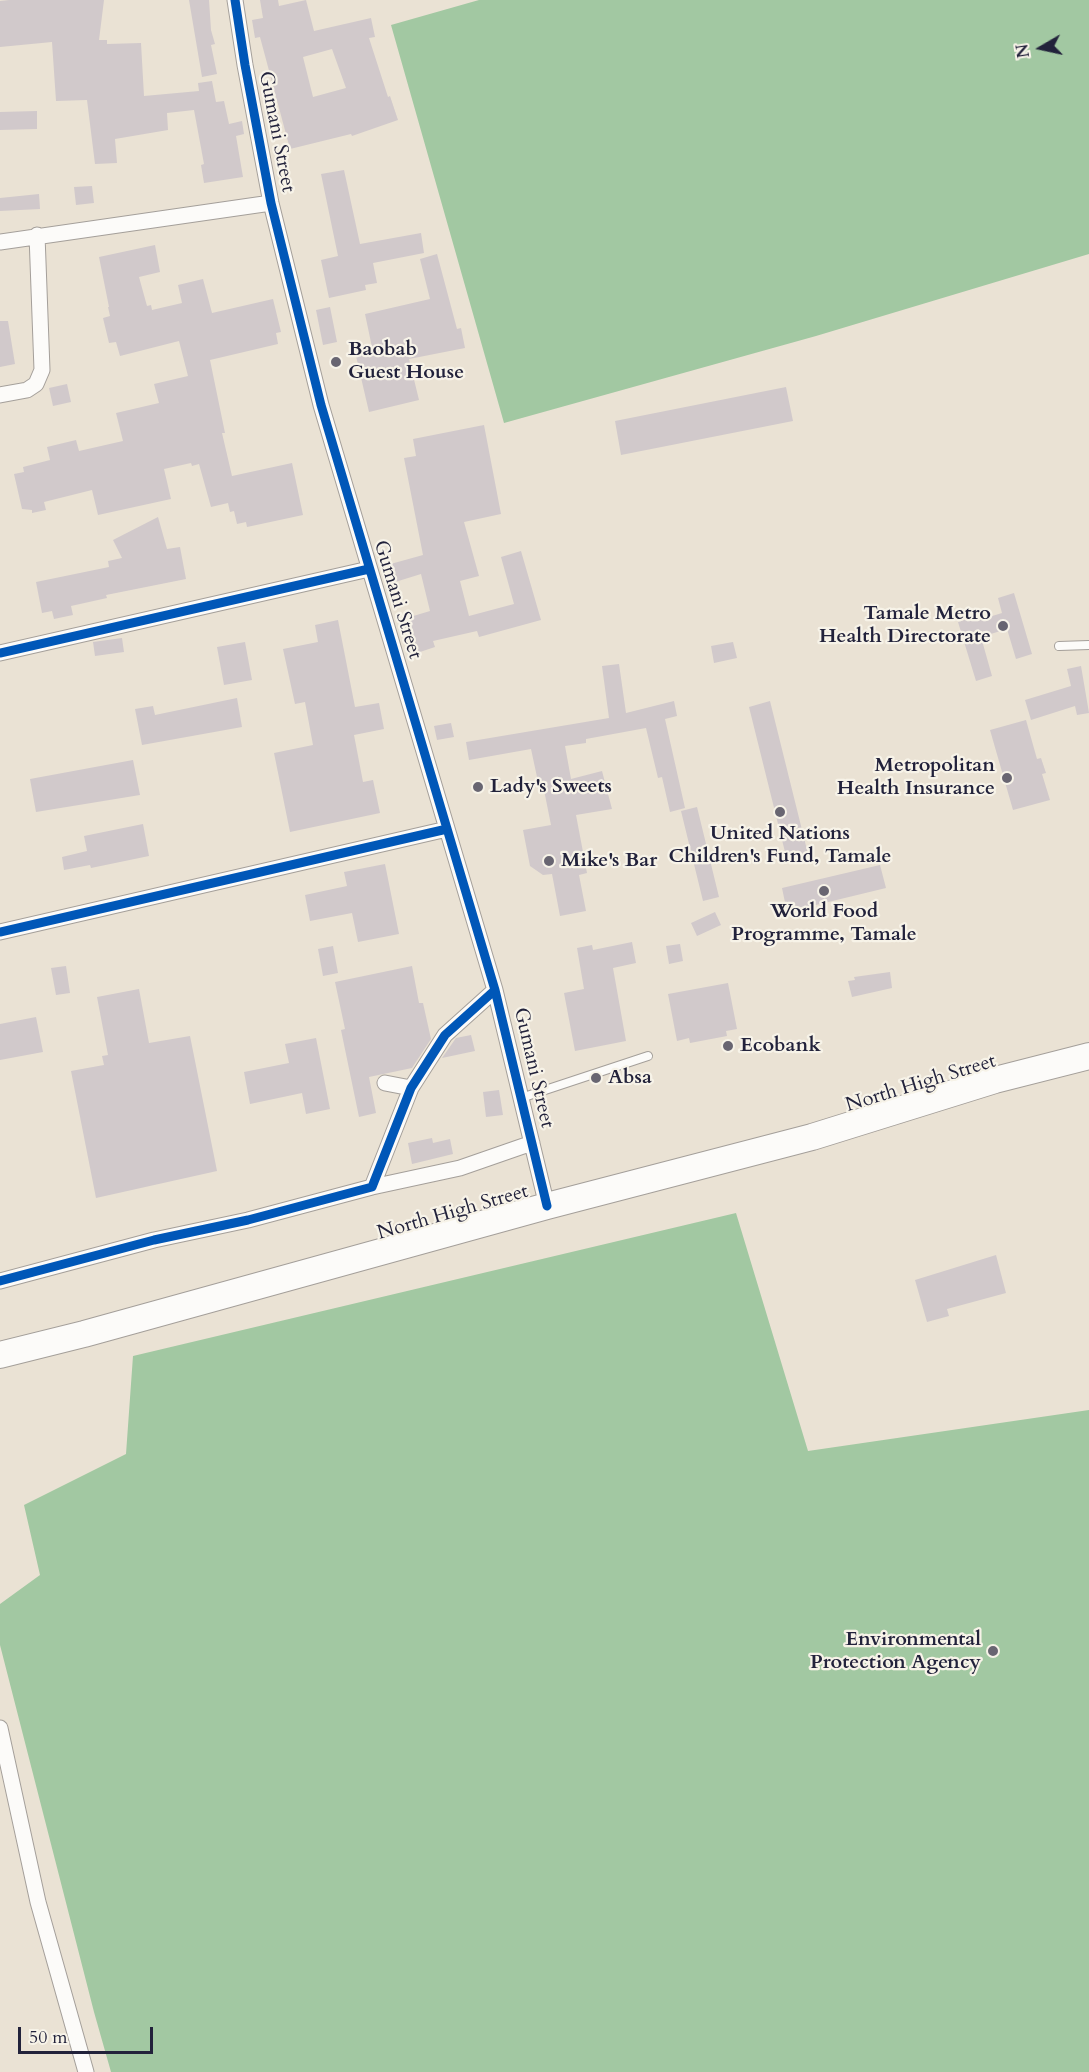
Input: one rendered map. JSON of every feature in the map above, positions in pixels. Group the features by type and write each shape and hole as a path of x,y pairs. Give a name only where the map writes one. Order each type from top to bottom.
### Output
{"highway":[{"name":"North High Street","path":"0,1355 107,1328 547,1206 812,1137 995,1080 1089,1056"}],"street":[{"name":"Gumani Street","path":"236,0 245,64 271,203 321,405 495,990 547,1206"},
{"path":"0,242 271,203"},
{"path":"0,396 27,390 36,384 42,370 37,235"},
{"path":"0,652 369,569"},
{"path":"0,932 447,829"},
{"path":"372,1187 411,1088 445,1035 495,990"},
{"path":"385,1083 411,1088"},
{"path":"0,1281 154,1240 248,1220 372,1187 460,1168 532,1143"},
{"path":"0,1728 39,1902 86,2072"}],"lane":[{"path":"1059,646 1089,645"},
{"path":"521,1098 648,1056"}],"green space":[{"path":"479,0 1089,0 1089,254 816,336 504,423 391,25"},
{"path":"736,1213 808,1451 1089,1410 1089,2072 111,2072 0,1645 0,1604 40,1575 24,1505 126,1454 133,1356"}],"building":[{"path":"104,0 99,40 107,40 107,44 141,43 144,96 199,91 198,83 212,81 216,102 224,101 229,124 242,121 244,134 236,136 243,177 204,183 201,165 204,164 194,110 167,113 168,130 115,139 117,163 95,164 87,100 56,101 52,42 0,47 0,1"},
{"path":"189,0 209,0 211,30 215,44 211,45 217,74 202,77"},
{"path":"260,0 278,0 279,6 306,0 314,31 371,18 375,37 369,38 398,120 352,136 351,134 290,149 260,37 255,38 252,20 263,18","holes":["332,49 346,88 313,97 303,57"]},
{"path":"37,111 37,129 0,130 0,112"},
{"path":"344,170 360,244 421,233 424,253 373,263 377,283 365,285 366,290 329,298 321,260 338,256 321,174"},
{"path":"92,186 94,203 76,205 74,187"},
{"path":"39,194 40,209 0,211 0,198"},
{"path":"155,245 160,272 139,277 147,306 151,305 152,310 182,303 178,285 203,279 212,313 273,299 281,332 276,333 278,344 210,360 225,433 222,433 232,476 292,463 303,515 247,527 246,522 237,524 234,511 230,512 228,503 211,507 199,464 192,466 191,463 164,469 171,499 98,515 92,490 44,502 46,510 32,513 32,510 22,509 14,474 24,472 23,467 50,460 47,447 76,440 79,451 123,441 116,413 159,403 154,384 188,376 179,341 120,356 116,342 109,343 103,318 110,316 109,307 99,257"},
{"path":"437,254 457,329 461,328 465,348 409,359 419,400 369,412 356,356 373,352 365,314 430,299 420,259"},
{"path":"330,307 337,342 323,345 316,310"},
{"path":"0,321 8,321 15,364 0,367"},
{"path":"67,384 71,402 53,406 49,388"},
{"path":"786,387 793,421 621,455 615,421"},
{"path":"484,425 501,514 464,522 479,576 460,581 469,616 514,604 501,557 521,551 541,620 479,637 477,631 433,641 435,647 411,655 400,620 430,611 421,574 392,583 387,565 423,555 404,458 416,456 413,439"},
{"path":"158,517 167,549 180,547 186,579 106,595 107,598 71,606 73,615 54,619 52,611 42,613 36,582 109,567 108,561 122,558 113,540"},
{"path":"1014,593 1032,654 1016,659 1007,629 981,637 992,676 976,681 958,622 974,617 976,621 1002,613 998,598"},
{"path":"338,620 355,707 379,703 384,729 354,735 363,782 373,780 380,813 290,832 274,753 313,745 305,702 295,704 283,649 318,642 315,625"},
{"path":"122,638 124,652 95,656 93,642"},
{"path":"245,642 252,680 224,685 217,647"},
{"path":"733,642 737,658 714,663 711,646"},
{"path":"619,664 626,713 674,701 677,716 665,719 685,808 670,812 662,777 658,778 646,728 586,739 586,743 565,746 571,779 602,771 612,809 576,815 587,873 579,875 586,911 560,916 552,874 543,875 530,866 523,830 551,825 544,790 540,791 531,749 469,760 466,742 609,718 602,666"},
{"path":"1081,666 1089,713 1077,715 1075,706 1031,720 1025,700 1071,686 1067,669"},
{"path":"237,698 242,727 142,745 135,709 153,706 155,715"},
{"path":"770,701 808,854 787,860 749,707"},
{"path":"1026,720 1037,759 1041,758 1046,773 1042,774 1050,800 1013,810 990,730"},
{"path":"451,723 454,737 437,740 434,726"},
{"path":"133,760 140,795 36,812 30,779"},
{"path":"697,807 719,897 703,901 681,811"},
{"path":"143,824 149,856 91,868 90,865 64,870 62,857 87,851 84,836"},
{"path":"385,864 399,934 358,942 352,913 310,921 305,895 347,886 344,872"},
{"path":"880,865 886,888 787,912 782,888"},
{"path":"715,912 721,925 697,936 691,923"},
{"path":"632,942 636,963 613,968 626,1041 575,1051 564,993 584,989 577,948 592,945 593,950"},
{"path":"680,944 683,961 669,964 666,946"},
{"path":"333,946 338,973 323,976 318,949"},
{"path":"66,966 70,993 56,995 51,968"},
{"path":"412,966 419,1003 423,1003 431,1039 412,1068 369,1077 376,1113 359,1117 341,1030 345,1029 335,982"},
{"path":"890,972 892,988 852,997 848,981 855,980 854,977"},
{"path":"728,983 737,1029 726,1031 727,1036 690,1043 689,1038 677,1041 668,994"},
{"path":"139,989 149,1043 190,1036 217,1171 96,1198 71,1071 104,1065 102,1056 108,1055 97,997"},
{"path":"36,1017 43,1052 0,1060 0,1024"},
{"path":"471,1035 475,1051 442,1058 456,1038"},
{"path":"316,1038 330,1109 306,1114 302,1093 250,1104 244,1072 289,1063 285,1044"},
{"path":"499,1090 503,1115 486,1117 483,1092"},
{"path":"432,1138 433,1143 450,1139 453,1154 412,1164 408,1143"},
{"path":"996,1255 1006,1293 947,1309 949,1316 927,1322 915,1280"}],"cycle path":[{"path":"235,0 271,203 321,405 495,990 547,1206"},
{"path":"0,653 369,569"},
{"path":"0,932 447,829"},
{"path":"0,1281 154,1240 248,1220 372,1187 411,1088 445,1035 495,990"}],"place":[{"name":"Baobab Guest House","path":"336,362"},
{"name":"Tamale Metro Health Directorate","path":"1003,626"},
{"name":"Metropolitan Health Insurance","path":"1007,778"},
{"name":"Lady's Sweets","path":"478,787"},
{"name":"United Nations Children's Fund, Tamale","path":"780,812"},
{"name":"Mike's Bar","path":"549,861"},
{"name":"World Food Programme, Tamale","path":"824,891"},
{"name":"Ecobank","path":"728,1046"},
{"name":"Absa","path":"596,1078"},
{"name":"Environmental Protection Agency","path":"993,1651"}]}
